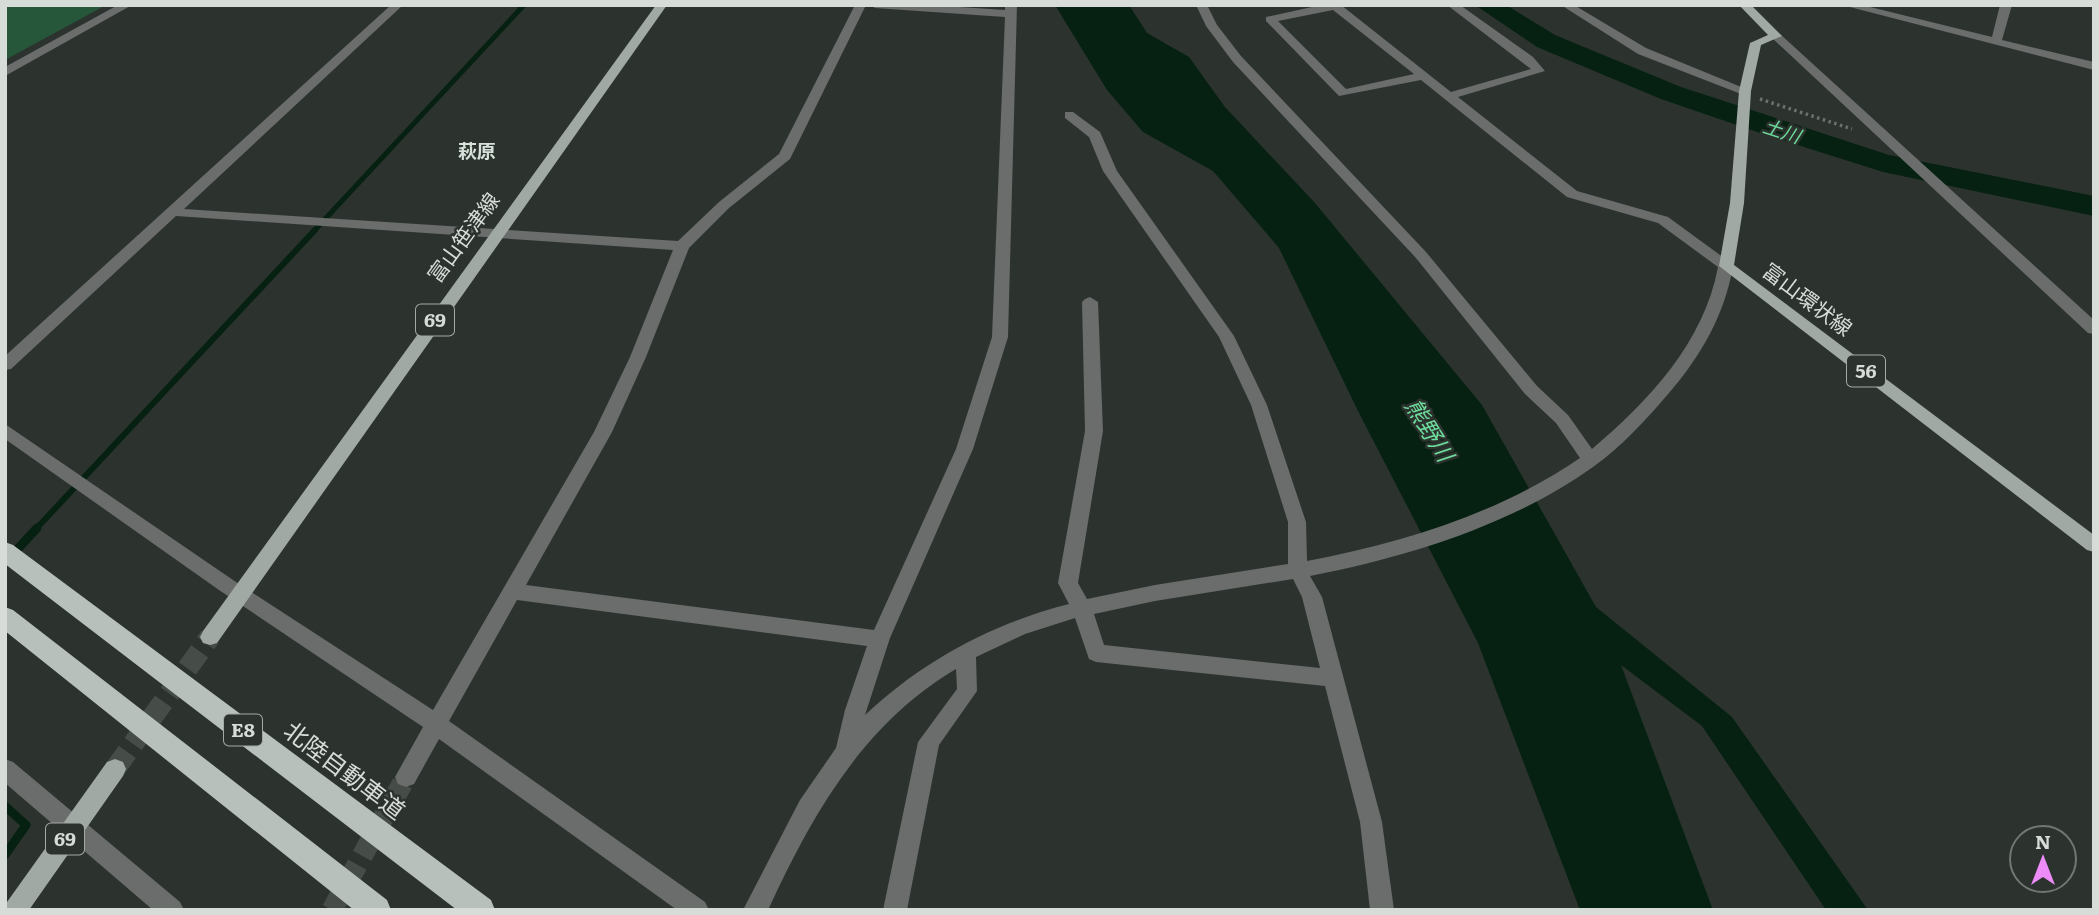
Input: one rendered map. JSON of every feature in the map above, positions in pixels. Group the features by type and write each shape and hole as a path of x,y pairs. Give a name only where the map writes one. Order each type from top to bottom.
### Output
{"highway":[{"name":"北陸自動車道","path":"5,551 481,910"},
{"path":"5,617 377,910"}],"main road":[{"name":"富山笹津線","path":"210,637 662,5"},
{"path":"1726,266 1737,203 1745,94 1756,43 1776,36 1744,5"},
{"name":"富山環状線","path":"1726,266 2094,545"},
{"name":"69","path":"15,910 115,769"}],"street":[{"path":"5,72 127,5"},
{"path":"5,365 398,5"},
{"path":"406,777 603,432 638,357 682,246 724,205 785,156 861,5"},
{"path":"847,747 853,715 878,639 958,464 985,390 1000,337 1010,10 875,5"},
{"path":"1201,5 1212,26 1237,59 1420,255 1531,390 1562,419 1586,463"},
{"path":"755,910 821,782 847,747 936,670 1006,633 1082,608 1305,569 1384,550 1451,528 1536,491 1586,463 1646,407 1677,373 1706,326 1724,280 1726,266 1662,220 1572,194 1334,5 1270,19 1343,93 1423,76"},
{"path":"1449,96 1539,71 1529,60 1452,5"},
{"path":"1566,5 1642,51 1745,94"},
{"path":"1847,5 2094,66"},
{"path":"1996,42 2006,5"},
{"path":"1776,36 2094,329"},
{"path":"1069,115 1095,135 1111,172 1226,336 1259,405 1297,522 1305,569 1371,822 1382,910"},
{"path":"172,212 682,246"},
{"path":"1090,302 1094,431 1068,583 1082,608 1096,653 1333,678"},
{"path":"5,430 239,594 436,724 697,910"},
{"path":"511,591 878,639"},
{"path":"895,910 929,741 967,691 966,654"},
{"path":"5,769 172,910"}],"shaded area":[{"path":"5,5 106,5 5,60"}],"water":[{"name":"熊野川","path":"1055,5 1129,5 1147,33 1189,57 1225,107 1315,203 1482,405 1596,607 1732,717 1868,910 1826,910 1702,726 1621,665 1713,910 1580,910 1478,643 1359,413 1279,248 1213,171 1143,132 1107,90"}],"waterway":[{"path":"313,232 524,5"},
{"name":"土川","path":"1488,5 1546,41 1671,93 1776,129 1883,163 2094,206"},
{"path":"35,530 315,230"},
{"path":"13,554 37,528"},
{"path":"5,806 26,825 5,855"}],"tunnel":[{"path":"115,769 210,637"},
{"path":"332,910 406,777"}],"district":[{"name":"萩原","path":"477,151"}]}
